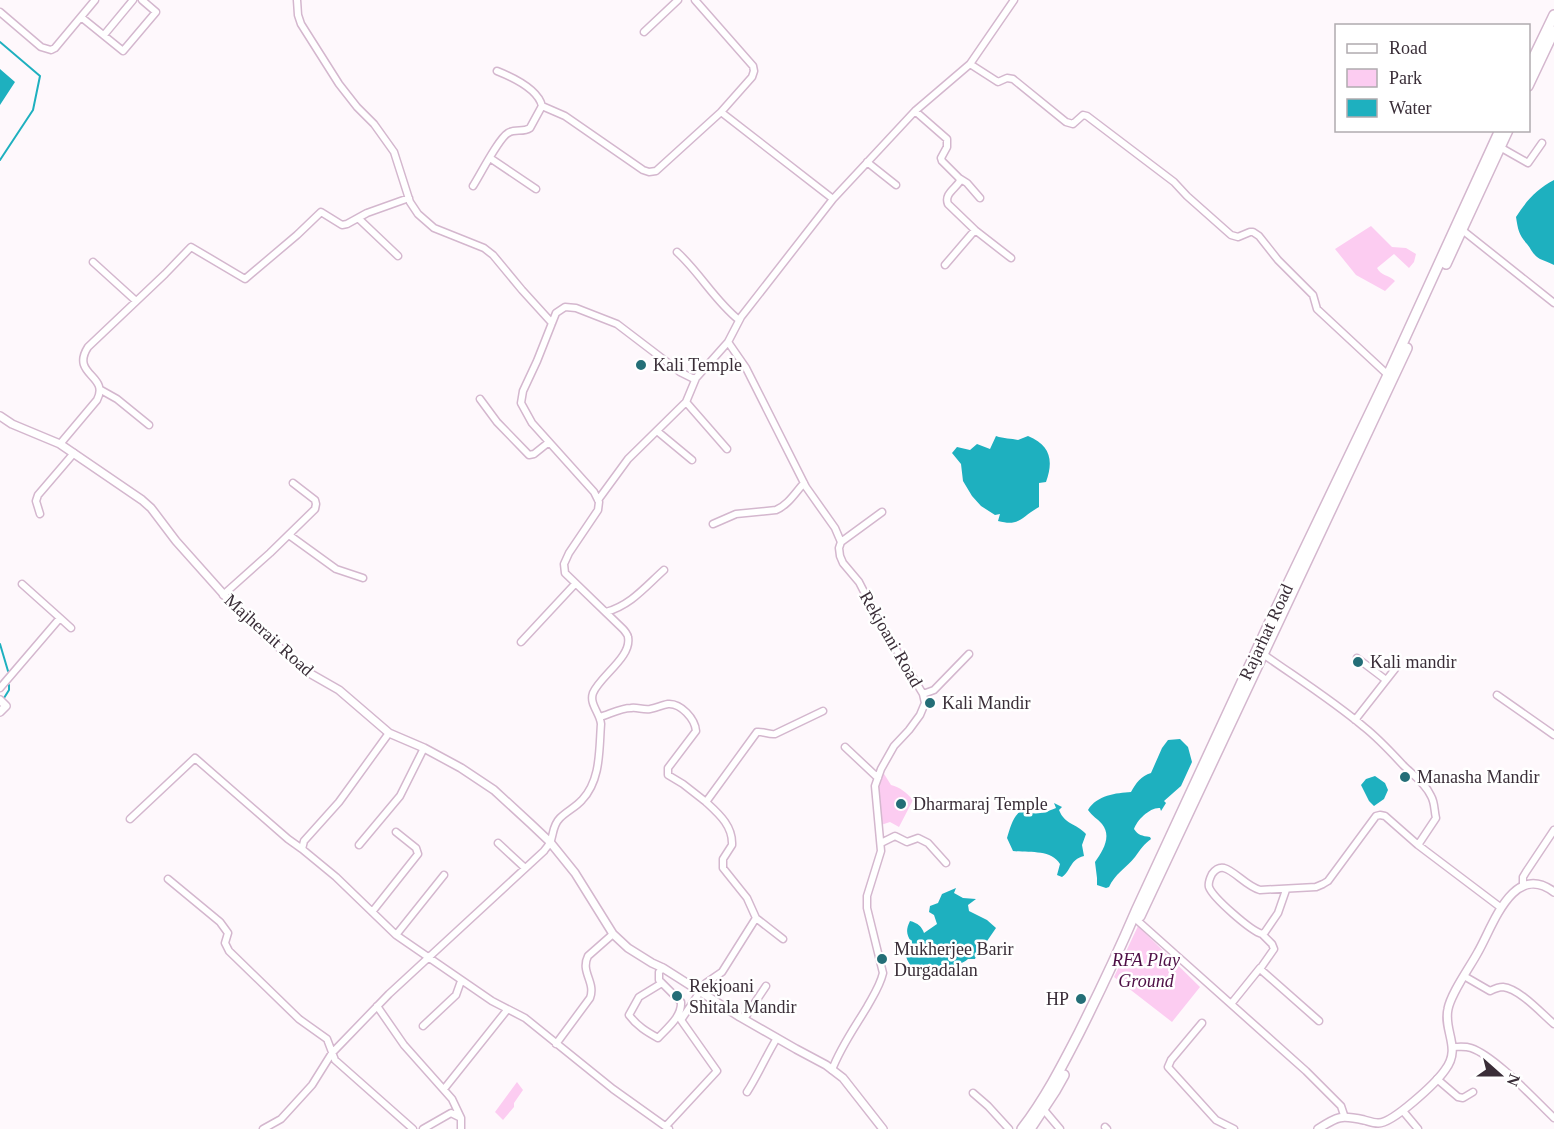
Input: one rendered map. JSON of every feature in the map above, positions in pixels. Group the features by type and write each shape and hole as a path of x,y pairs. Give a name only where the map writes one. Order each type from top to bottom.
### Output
{"main road":[{"path":"1530,65 1554,15"},
{"path":"1530,82 1554,31"},
{"name":"Rajarhat Road","path":"1497,145 1500,132"},
{"name":"Rajarhat Road","path":"1030,1129 1055,1091 1105,993 1497,145 1507,132"},
{"name":"Rajarhat Road","path":"1022,1129 1058,1072 1116,958 1273,615 1459,227"}],"street":[{"path":"0,12 42,47 51,50 95,0"},
{"path":"104,35 133,0"},
{"path":"81,17 124,51 156,12 142,0"},
{"path":"297,0 301,24 339,84 374,124 394,152 410,202 418,214 434,228 484,248 493,255 552,323"},
{"path":"644,32 678,0"},
{"path":"497,71 515,78 539,99 542,106 565,116 643,170 656,171 721,112 752,77 754,71 753,66 696,0"},
{"path":"598,500 628,459 686,402 696,378 728,342 739,320 832,199 915,111 970,63 1014,0"},
{"path":"970,63 998,82 1006,78 1013,79 1066,122 1073,124 1083,115 1087,116 1174,182 1231,235 1238,237 1250,232 1256,234 1313,295 1317,309 1388,375"},
{"path":"473,186 505,134 530,128 542,106"},
{"path":"915,111 947,139 942,161 980,198"},
{"path":"721,112 832,199"},
{"path":"1497,145 1528,163 1542,143"},
{"path":"490,158 536,189"},
{"path":"867,162 896,185"},
{"path":"959,178 959,184 950,193 947,202 975,230 1011,258"},
{"path":"149,425 117,399 101,390 85,368 82,357 94,340 191,247 245,279 321,212 342,225 374,210 409,198"},
{"path":"358,218 398,256"},
{"path":"1459,227 1554,303"},
{"path":"945,265 975,230"},
{"path":"677,252 739,320"},
{"path":"93,262 136,301"},
{"path":"263,1129 280,1119 312,1085 332,1053 377,1006 537,858 550,842 556,823 584,798 597,774 600,717 593,705 592,694 620,660 628,644 628,636 565,573 564,564 598,510 598,500 594,492 532,423 521,403 521,398 556,313 566,307 576,308 616,324 680,372 696,378"},
{"name":"Rekjoani Road","path":"728,342 746,368 804,483 836,528 841,542 839,548 843,563 859,582 879,621 923,694 925,703 920,715 894,746 875,786 881,851 869,887 867,902 883,973 832,1070"},
{"path":"60,444 97,400 101,390"},
{"path":"480,399 497,422 529,455 534,454 549,442"},
{"path":"686,402 728,448"},
{"name":"Majherait Road","path":"0,416 12,424 60,444 118,482 151,508 223,595 264,635 311,674 339,690 389,733 424,748 461,768 494,790 550,842"},
{"path":"657,431 692,460"},
{"path":"40,514 36,501 38,495 74,453"},
{"path":"223,595 315,509 315,500 293,483"},
{"path":"713,524 735,514 781,508 804,483"},
{"path":"841,542 882,512"},
{"path":"289,535 336,570 363,578"},
{"path":"606,612 627,604 664,570"},
{"path":"22,584 71,628"},
{"path":"521,642 575,584"},
{"path":"0,688 60,618"},
{"path":"923,694 934,690 969,654"},
{"path":"1263,654 1355,720 1419,779 1435,804 1436,818 1418,845"},
{"path":"1357,657 1386,680"},
{"path":"1355,720 1395,669"},
{"path":"1497,695 1554,735"},
{"path":"0,700 6,705 0,712"},
{"path":"600,717 627,708 645,710 666,704 679,707 691,717 696,731 668,768 668,775 706,802 730,829 732,845 723,859 723,868 747,898 756,918 783,939"},
{"path":"706,802 757,732 775,735 822,711"},
{"path":"302,849 304,841 345,795 389,733"},
{"path":"845,747 878,778"},
{"path":"359,845 400,796 424,748"},
{"path":"130,819 195,758 288,839 336,877 396,935 461,981 507,1010 525,1018 613,1089 667,1127 717,1071 681,1020 706,983 722,972 756,918"},
{"path":"1231,1004 1274,949 1262,934 1226,906 1210,889 1211,875 1221,867 1252,888 1267,891 1316,887 1328,881 1376,816 1380,815 1500,907"},
{"path":"1523,886 1526,872 1554,830"},
{"path":"372,912 418,854 416,848 396,832"},
{"path":"881,843 895,836 907,842 918,838 928,843 946,863"},
{"path":"550,842 575,873 613,934 628,948 832,1070 843,1078 883,1129"},
{"path":"498,843 525,868"},
{"path":"396,935 444,875"},
{"path":"168,879 220,922 228,933 225,944 229,951 293,1014 327,1040 335,1060 412,1129"},
{"path":"1318,1129 1344,1115 1379,1126 1403,1111 1437,1079 1449,1064 1453,1053 1446,1021 1447,1010 1500,907 1512,893 1523,886 1536,884 1554,892"},
{"path":"1262,934 1278,913 1286,890"},
{"path":"1138,921 1306,1071 1341,1106 1344,1115"},
{"path":"556,1044 590,998 592,991 585,966 588,957 613,934"},
{"path":"662,983 639,997 629,1015 645,1031 658,1038 680,1013 682,1007 681,1002 662,983 659,980 659,972 663,968"},
{"path":"1260,968 1319,1021"},
{"path":"1464,976 1490,991 1498,987 1515,991 1554,1024"},
{"path":"423,1026 456,995 461,981"},
{"path":"744,1019 766,986"},
{"path":"377,1006 404,1045 455,1104 461,1129"},
{"path":"444,1089 507,1010"},
{"path":"1202,1023 1171,1060 1168,1067 1216,1120 1234,1129"},
{"path":"747,1092 777,1038"},
{"path":"1453,1047 1470,1047 1486,1056 1554,1118"},
{"path":"1437,1079 1458,1097 1463,1098 1473,1092"},
{"path":"973,1093 1009,1129"},
{"path":"1044,1110 1060,1129"},
{"path":"1403,1111 1418,1129"},
{"path":"423,1129 451,1113 460,1118"}],"green space":[{"path":"1371,226 1392,247 1406,248 1416,254 1409,268 1394,254 1377,268 1395,281 1385,291 1356,275 1335,249"},
{"path":"881,769 891,785 903,791 913,800 899,827 890,822 878,826 878,778"},
{"name":"RFA Play Ground","path":"1138,926 1200,987 1172,1022 1114,977"},
{"path":"517,1082 523,1090 514,1103 514,1107 503,1120 495,1112"}],"water":[{"path":"0,69 15,82 0,105"},
{"path":"1554,180 1554,265 1534,254 1518,229 1516,217 1532,196"},
{"path":"996,436 1018,440 1028,436 1041,444 1050,460 1046,482 1039,483 1039,507 1016,522 998,521 1000,514 995,515 981,506 963,481 961,464 952,453 957,447 970,450 977,444 990,449"},
{"path":"1180,739 1188,747 1192,762 1181,786 1164,801 1166,803 1161,811 1160,808 1156,808 1148,812 1134,829 1142,836 1151,839 1117,875 1109,887 1097,885 1095,862 1103,848 1106,833 1102,824 1088,810 1102,798 1131,792 1139,780 1151,773 1168,740"},
{"path":"1375,776 1385,783 1388,790 1384,799 1374,806 1361,785 1366,779"},
{"path":"1054,803 1062,807 1059,810 1064,819 1086,834 1082,845 1084,856 1076,860 1062,877 1057,875 1060,864 1056,859 1045,854 1013,851 1007,838 1018,813 1021,811 1043,813 1056,808"},
{"path":"956,888 954,893 963,898 976,899 968,905 969,911 987,920 996,928 985,944 979,948 975,959 968,959 928,978 914,969 906,957 908,949 914,952 907,934 908,926 910,921 913,922 924,933 937,924 934,915 929,912 930,906 938,903 942,894"}],"waterway":[{"path":"0,42 40,76 33,110 0,160"},
{"path":"0,644 8,671"},
{"path":"4,698 9,685"}],"place":[{"name":"Kali Temple","path":"641,365"},
{"name":"Kali mandir","path":"1358,662"},
{"name":"Kali Mandir","path":"930,703"},
{"name":"Manasha Mandir","path":"1405,777"},
{"name":"Dharmaraj Temple","path":"901,804"},
{"name":"Mukherjee Barir Durgadalan","path":"882,959"},
{"name":"Rekjoani Shitala Mandir","path":"677,996"},
{"name":"HP","path":"1081,999"}]}
